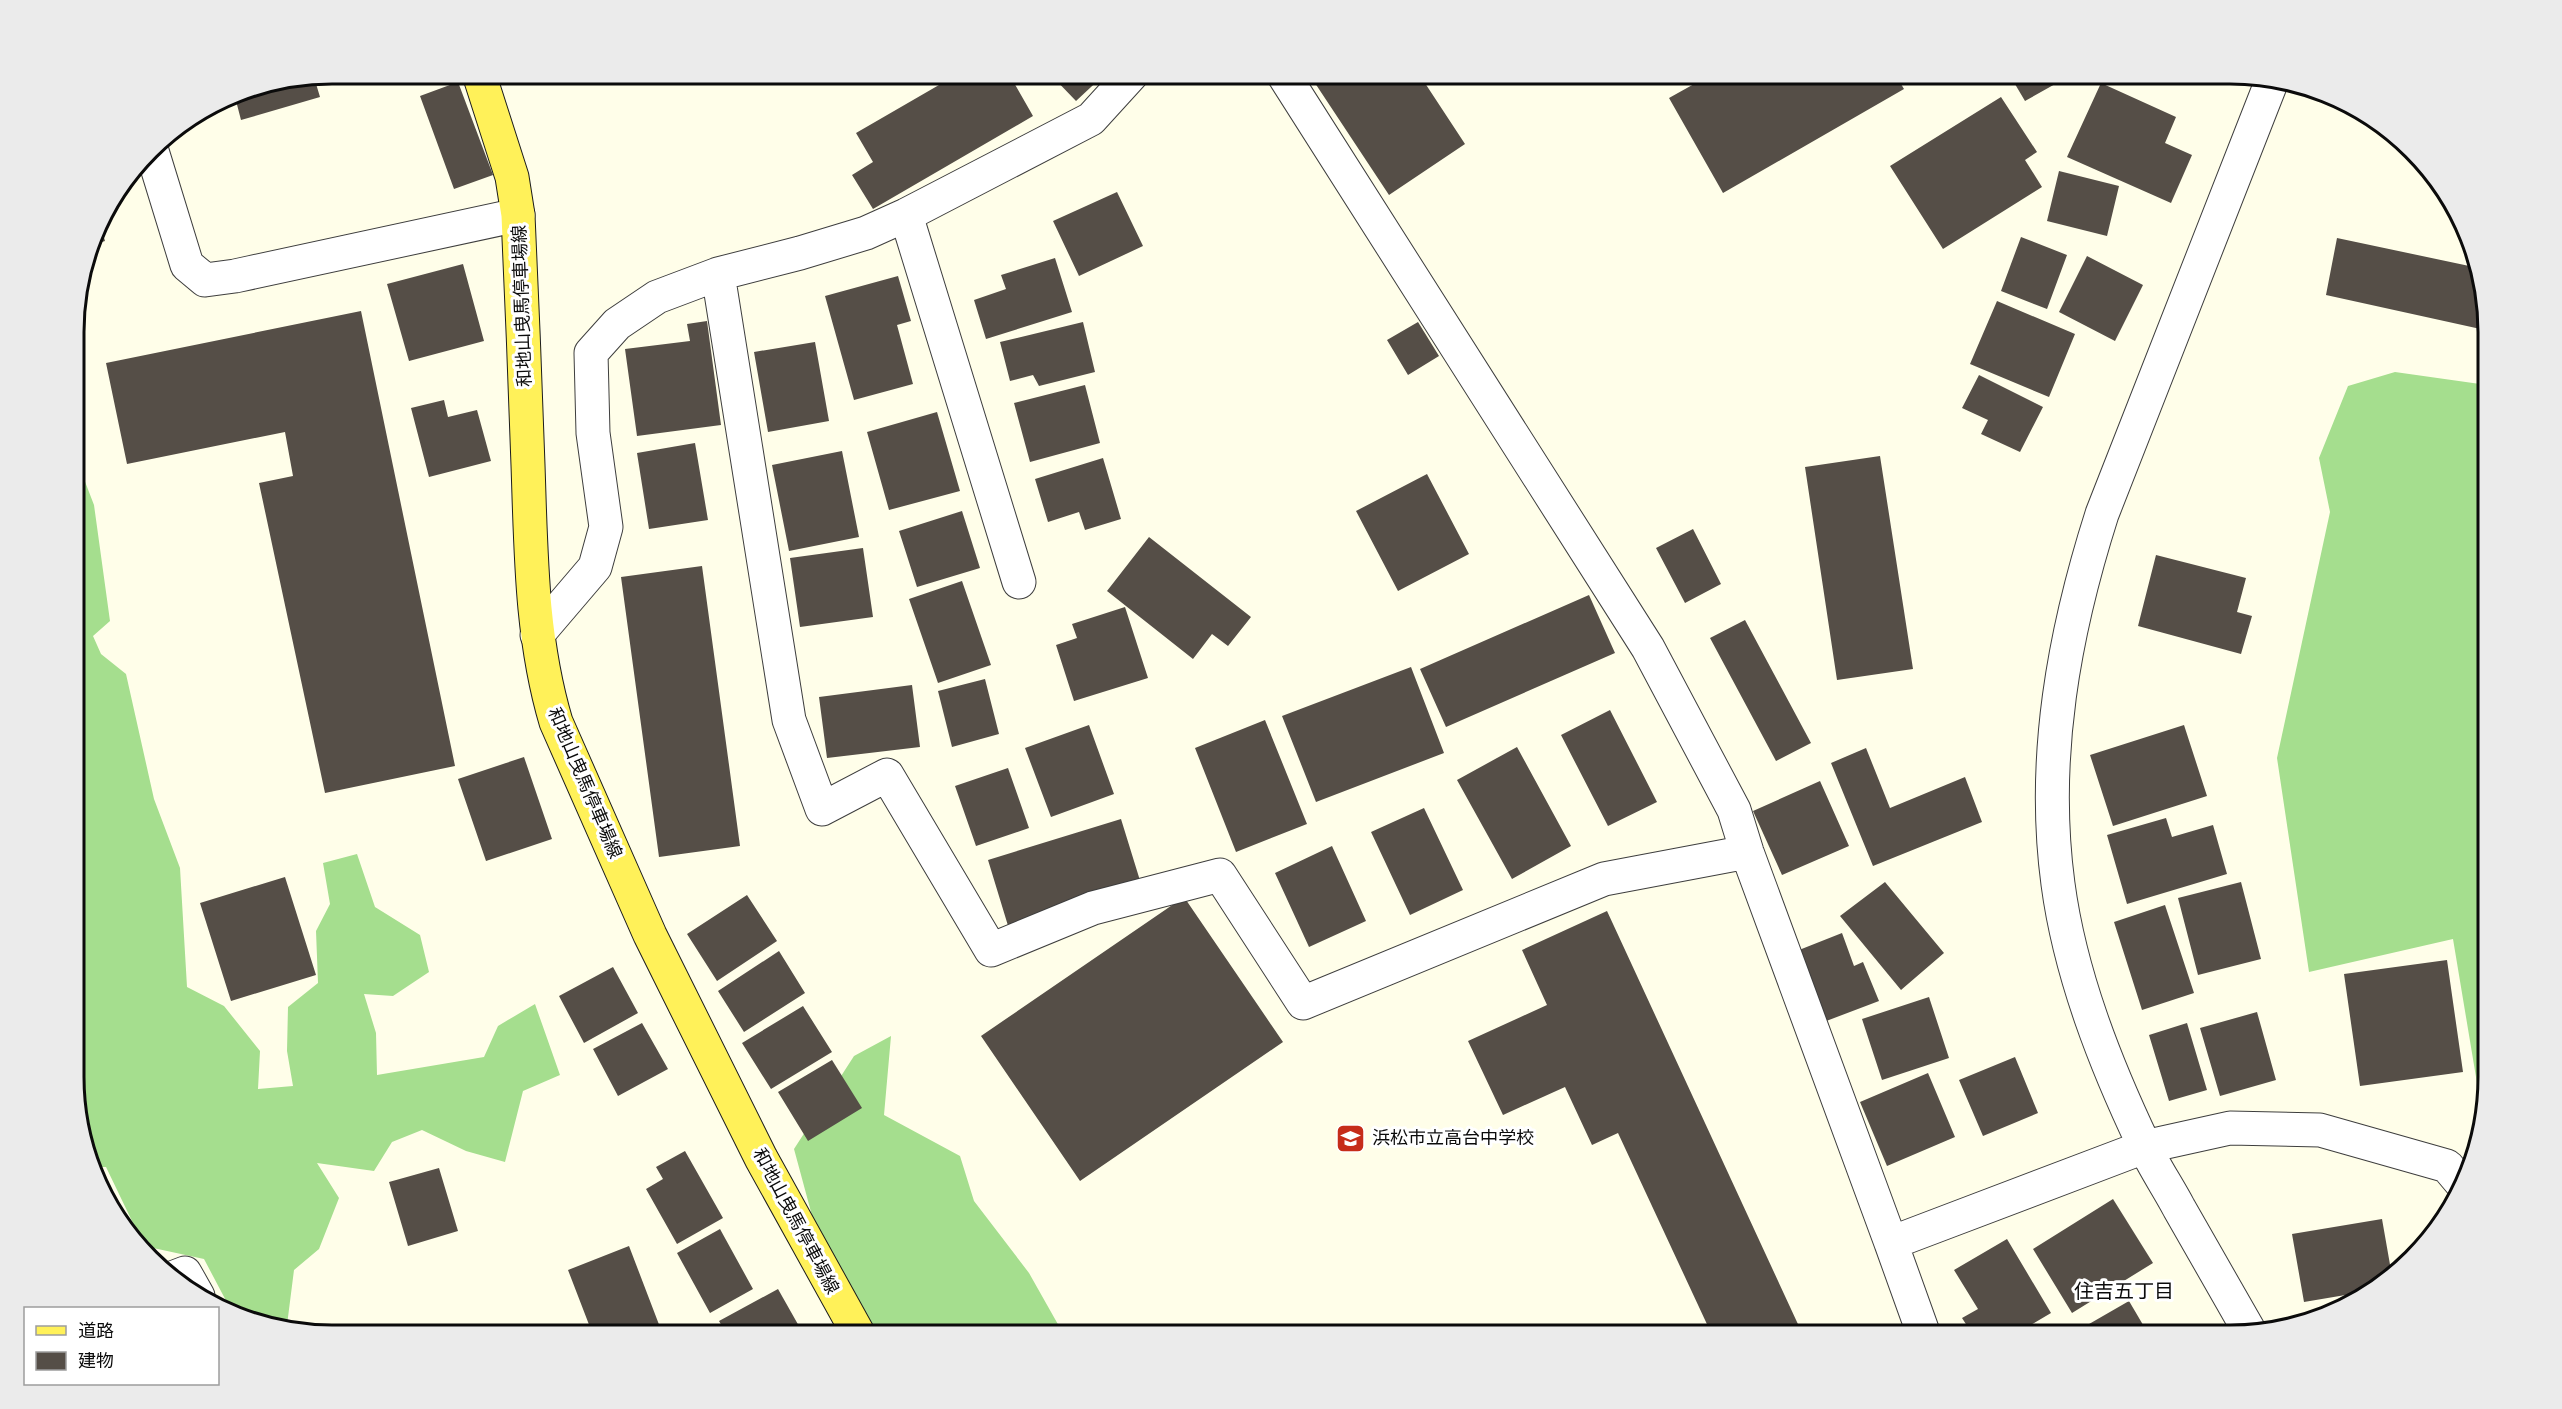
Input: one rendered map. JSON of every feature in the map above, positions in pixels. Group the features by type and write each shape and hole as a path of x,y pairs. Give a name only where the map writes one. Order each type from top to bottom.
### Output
{"main road":[{"name":"和地山曳馬停車場線","path":"482,84 512,177 518,215 530,563 537,635 546,687 556,722 650,935 761,1158 853,1325"}],"street":[{"path":"537,635 595,567 606,527 593,433 591,353 617,324 657,297 718,274 800,254 866,233 906,215 1091,119 1123,84"},
{"path":"1289,84 1648,648 1734,810 1747,852 1920,1325"},
{"path":"2245,1324 2144,1147 2107,1060 2085,998 2058,885 2052,793 2058,700 2073,614 2102,514 2269,87"},
{"path":"155,160 187,265 205,280 235,276 518,215"},
{"path":"906,215 1019,582"},
{"path":"718,274 789,720 822,809 887,775 991,950 1093,908 1220,875 1303,1003 1605,879 1747,852"},
{"path":"1891,1243 2144,1147 2230,1128 2320,1131 2447,1166 2457,1177"}],"green space":[{"path":"2395,372 2478,384 2477,1083 2453,939 2309,972 2277,758 2330,512 2319,458 2348,386"},
{"path":"84,479 94,505 110,621 93,636 101,654 126,674 154,799 180,868 187,987 224,1006 260,1051 258,1089 293,1086 287,1051 288,1007 318,983 316,931 330,904 323,863 357,854 375,907 420,935 429,972 393,996 364,994 376,1033 377,1075 484,1057 498,1026 535,1004 560,1075 523,1091 505,1162 466,1151 422,1130 392,1142 374,1171 317,1163 339,1198 319,1249 294,1270 288,1321 252,1312 226,1301 204,1259 153,1248 136,1229 106,1167 101,1167 92,1141 86,1109 84,1077"},
{"path":"891,1036 884,1115 960,1156 974,1201 1029,1273 1058,1325 865,1325 814,1223 794,1149 854,1056"}],"building":[{"path":"453,84 459,84 493,175 454,189 420,96"},
{"path":"941,84 1015,84 1033,116 873,209 852,175 873,162 856,133"},
{"path":"1060,84 1094,84 1076,101"},
{"path":"1316,84 1426,84 1465,144 1389,195"},
{"path":"1694,84 1901,84 1904,89 1723,193 1669,98"},
{"path":"2015,84 2055,84 2025,101"},
{"path":"2101,84 2176,117 2165,143 2192,155 2171,203 2067,157"},
{"path":"316,85 320,97 241,120 237,103 268,92"},
{"path":"2001,97 2037,152 2025,160 2042,187 1943,249 1890,166"},
{"path":"2059,171 2119,186 2107,236 2047,221"},
{"path":"1117,192 1143,246 1079,276 1053,221"},
{"path":"2021,237 2067,255 2047,309 2001,291"},
{"path":"2337,238 2469,266 2476,300 2478,328 2326,295"},
{"path":"2087,256 2143,285 2115,341 2059,312"},
{"path":"1055,258 1072,312 986,339 974,300 1006,289 1001,275"},
{"path":"463,264 484,341 409,361 387,284"},
{"path":"898,276 911,321 897,325 913,384 854,400 825,296"},
{"path":"1997,301 2075,334 2049,397 1970,364"},
{"path":"361,311 455,766 325,793 259,483 293,476 285,432 127,464 106,363"},
{"path":"707,321 721,425 637,436 625,349 690,341 687,324"},
{"path":"1083,322 1095,372 1039,386 1033,375 1010,381 1000,342"},
{"path":"1418,322 1439,356 1408,375 1387,340"},
{"path":"815,342 829,421 768,432 754,352"},
{"path":"1979,375 2043,407 2020,452 1981,434 1988,420 1962,408"},
{"path":"1085,385 1100,443 1030,462 1014,403"},
{"path":"444,400 448,417 477,410 491,461 429,477 411,408"},
{"path":"937,412 960,491 889,510 867,432"},
{"path":"695,443 708,520 649,529 637,453"},
{"path":"842,451 859,537 789,551 772,465"},
{"path":"1880,456 1913,669 1837,680 1805,467"},
{"path":"1103,458 1121,519 1085,530 1079,512 1048,522 1035,479"},
{"path":"1427,474 1469,554 1398,591 1356,511"},
{"path":"962,511 980,568 917,587 899,531"},
{"path":"1693,529 1721,584 1685,603 1656,548"},
{"path":"1149,537 1251,617 1228,646 1212,634 1193,659 1107,591"},
{"path":"863,548 873,617 800,627 790,558"},
{"path":"2156,555 2246,578 2237,612 2252,616 2241,654 2138,626"},
{"path":"702,566 740,846 659,857 621,577"},
{"path":"962,581 991,665 938,683 909,599"},
{"path":"1589,595 1615,653 1446,727 1420,669"},
{"path":"1125,607 1148,678 1074,701 1056,645 1077,638 1072,624"},
{"path":"1745,620 1811,743 1776,761 1710,638"},
{"path":"1411,667 1444,753 1316,802 1282,716"},
{"path":"985,679 999,734 952,747 938,691"},
{"path":"912,685 920,747 827,758 819,697"},
{"path":"1610,710 1657,802 1608,826 1561,735"},
{"path":"1265,720 1307,824 1236,852 1195,748"},
{"path":"1089,725 1114,794 1051,817 1025,748"},
{"path":"2184,725 2207,796 2113,826 2090,755"},
{"path":"1517,747 1571,846 1512,879 1457,780"},
{"path":"1866,748 1890,808 1965,777 1982,822 1873,866 1831,763"},
{"path":"524,757 552,839 486,861 458,779"},
{"path":"1008,768 1029,828 976,846 955,786"},
{"path":"1820,781 1849,846 1782,875 1753,811"},
{"path":"1424,808 1463,890 1410,915 1371,832"},
{"path":"2166,818 2172,837 2213,825 2227,874 2127,904 2107,835"},
{"path":"1121,819 1142,887 1009,929 988,860"},
{"path":"1332,846 1366,921 1309,947 1275,873"},
{"path":"285,877 316,975 231,1001 200,903"},
{"path":"1885,882 1944,953 1901,990 1840,916"},
{"path":"2241,882 2261,959 2198,975 2178,898"},
{"path":"747,895 777,941 717,981 687,934"},
{"path":"1184,897 1283,1042 1080,1181 981,1036"},
{"path":"2165,905 2194,993 2142,1010 2114,922"},
{"path":"1607,911 1798,1325 1707,1325 1618,1133 1592,1145 1565,1087 1503,1115 1468,1041 1547,1005 1522,950"},
{"path":"1842,933 1854,966 1863,962 1879,1001 1821,1023 1794,952"},
{"path":"779,951 805,993 744,1032 718,991"},
{"path":"2447,960 2463,1072 2360,1086 2344,974"},
{"path":"613,967 638,1013 584,1043 559,996"},
{"path":"1929,997 1949,1058 1882,1080 1862,1019"},
{"path":"803,1006 832,1052 771,1089 742,1043"},
{"path":"2257,1012 2276,1080 2220,1096 2200,1028"},
{"path":"642,1023 668,1069 618,1096 593,1049"},
{"path":"2187,1023 2207,1090 2169,1101 2149,1035"},
{"path":"2015,1057 2038,1113 1983,1136 1959,1080"},
{"path":"832,1060 862,1108 808,1141 778,1092"},
{"path":"1928,1073 1955,1137 1887,1166 1860,1102"},
{"path":"685,1151 723,1218 677,1244 646,1189 663,1179 656,1167"},
{"path":"439,1168 458,1231 408,1246 389,1182"},
{"path":"2113,1199 2153,1263 2072,1313 2033,1249"},
{"path":"2382,1219 2390,1266 2349,1294 2304,1302 2292,1234"},
{"path":"720,1229 753,1289 710,1313 677,1253"},
{"path":"2007,1239 2051,1313 2031,1325 1967,1325 1962,1318 1978,1309 1954,1270"},
{"path":"629,1246 659,1325 589,1325 568,1270"},
{"path":"778,1289 798,1325 721,1325 719,1321"},
{"path":"2129,1301 2143,1325 2087,1325"}],"place":[{"name":"浜松市立高台中学校","path":"1351,1138"}],"district":[{"name":"住吉五丁目","path":"2124,1291"}]}
